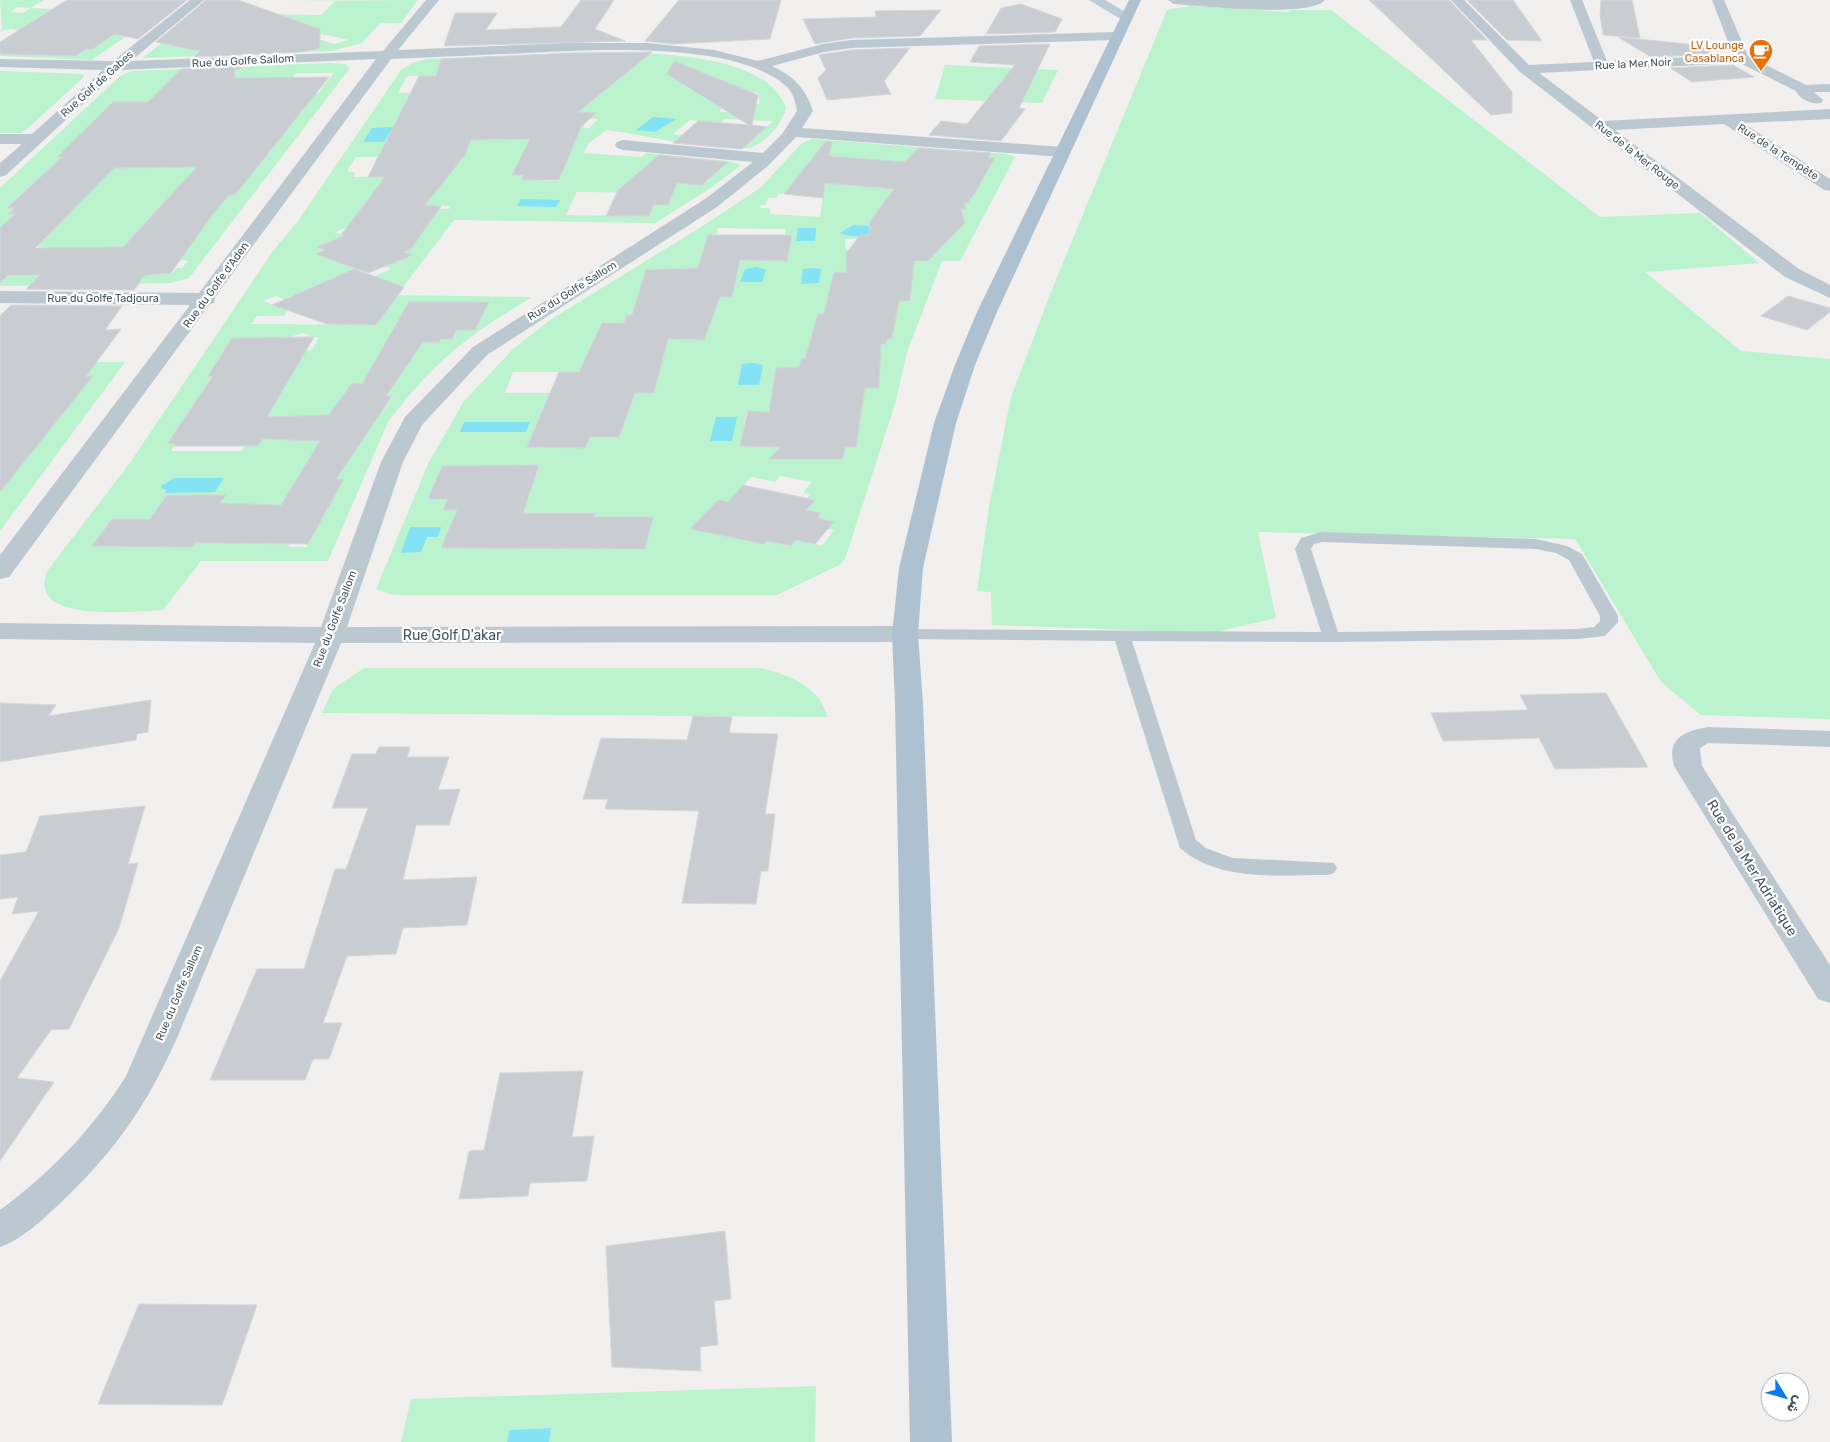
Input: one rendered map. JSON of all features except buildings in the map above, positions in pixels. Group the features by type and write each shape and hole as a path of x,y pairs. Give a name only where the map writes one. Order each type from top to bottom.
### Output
{"main road":[{"path":"1095,0 1127,17"},
{"path":"931,1442 909,702 904,634 911,568 945,423 965,365 986,312 1116,36 1135,0"}],"street":[{"name":"Rue Golf de Gabes","path":"2,168 116,66 198,0"},
{"name":"Rue du Golfe d'Aden","path":"0,572 207,299 387,55 433,0"},
{"path":"1174,0 1289,5 1314,4 1319,0"},
{"name":"Rue de la Mer Rouge","path":"1457,0 1525,69 1792,274 1830,292"},
{"path":"1576,0 1602,65"},
{"path":"1718,0 1742,59 1806,90 1830,88"},
{"path":"759,65 823,48 851,44 1116,36"},
{"name":"Rue du Golfe Sallom","path":"0,63 116,66 576,48 659,48 699,52 759,65 786,80 802,96 805,111 794,132 744,177 704,207 480,351 413,422 392,462 331,635 160,1038 136,1090 103,1135 76,1163 17,1219 0,1231"},
{"name":"Rue la Mer Noir","path":"1525,69 1742,59"},
{"path":"1806,90 1804,92 1809,98 1830,103"},
{"path":"1600,126 1830,114"},
{"name":"Rue de la Tempête","path":"1726,119 1830,186"},
{"path":"794,132 1063,152"},
{"path":"0,139 36,139"},
{"path":"624,145 765,158"},
{"name":"Rue du Golfe Tadjoura","path":"0,297 207,299"},
{"name":"Rue Golf D'akar","path":"0,631 331,635 904,634"},
{"name":"Rue de la Mer Adriatique","path":"1830,739 1717,735 1699,737 1688,742 1685,754 1688,766 1830,991"}],"lane":[{"path":"904,634 1331,637 1590,634 1605,627 1609,622 1609,616 1576,557 1561,549 1536,544 1321,537 1307,541 1303,549 1331,637"},
{"path":"1122,636 1187,843 1191,848 1205,858 1228,865 1327,868"}],"green space":[{"path":"0,0 44,0 30,8 17,7 10,12 23,13 31,8 152,18 92,60 0,56 0,45 27,32 11,29 0,31 2,29","holes":["100,44 93,49 17,54"]},
{"path":"214,0 247,14 321,15 335,1 281,1 418,0 401,23 380,23 362,43 331,51 143,58","holes":["321,34 349,40 334,44 322,40 294,48 295,41"]},
{"path":"1191,6 1289,12 1291,10 1331,10 1600,217 1700,213 1759,263 1645,272 1741,351 1830,359 1830,719 1701,715 1661,682 1575,539 1258,532 1276,618 1212,633 992,625 991,592 977,591 989,507 1011,397 1049,297 1167,10"},
{"path":"577,53 660,54 693,58 724,64 752,74 773,88 786,108 773,132 750,148 696,145 606,130 588,144 584,153 642,157 646,153 728,161 739,164 740,166 711,188 655,223 454,220 397,295 532,297 486,326 459,346 426,376 397,410 388,422 328,561 201,561 163,610 130,612 86,611 66,607 52,600 45,588 48,570 129,464 273,251 298,221 401,70 412,63 427,59","holes":["407,76 442,76 457,92 398,93","748,91 758,93 760,103 732,112 720,112 722,105","532,108 595,113 590,118 598,119 589,128 549,123","725,119 773,121 756,137 710,138 673,134 690,120 720,123","431,131 484,140 471,140 469,145 445,145","524,151 562,151 563,172 559,181 522,180 524,175 515,169","415,156 420,176 354,177 355,173 347,171 356,157","648,164 711,178 707,182 695,181 692,184 672,182 641,171","436,192 432,194 424,205 450,206 449,209 361,208 371,195","577,192 673,193 668,205 653,205 649,216 566,215","351,226 413,248 403,252 412,256 385,264 389,265 386,267 391,269 375,276 317,254 326,250 318,247 344,236 335,232","321,283 375,325 251,324 257,316 284,316 287,310 263,301 275,296 284,299","442,302 488,302 457,330 452,339 441,339 439,343 415,342 391,334 397,323 429,323","302,333 311,337 319,337 312,350 306,350 265,376 207,376 232,338 290,337","352,383 393,385 386,396 393,396 384,410 375,410 353,443 311,441","271,417 262,432 240,451 171,451 175,444","299,475 344,479 306,547 288,547 290,544 246,543 269,504 281,505","174,478 224,478 165,492 169,481","167,495 225,495 192,547 92,546 112,519 150,519"]},
{"path":"328,63 345,64 350,68 189,278 170,283 0,286 0,275 57,248 35,246 0,236 0,188 120,76 132,71","holes":["296,73 334,73 318,93 235,94 286,84","160,90 176,113 102,113 114,102 148,102","158,138 132,168 107,168 57,156 65,149 98,149","227,184 244,184 235,195 229,195 219,207 211,207","19,197 35,197 8,221 15,214 9,213 15,208 8,207","67,248 87,248 38,278","180,260 188,261 182,268 176,268 173,273 119,275"]},
{"path":"945,65 1058,70 1042,103 935,99"},
{"path":"0,71 81,74 85,76 26,130 20,133 0,133"},
{"path":"812,139 1007,154 1015,157 960,261 942,261 907,352 896,401 845,559 841,564 777,595 405,595 389,594 376,589 428,464 464,401 513,349 550,320 709,222 760,188 802,143","holes":["951,155 995,159 981,183 975,182","972,192 974,198 969,198 970,203 964,203 966,209 961,209 962,213 912,209","778,194 823,194 820,217 770,214 770,208 760,208 761,205 766,205 768,198 776,198","718,228 786,229 784,240 786,261 760,261 703,253 708,235 716,235","874,238 892,250 846,250 845,239","848,267 911,291 910,301 834,273 847,273","677,268 737,275 732,297 676,270","628,315 711,320 704,340 677,340 654,334 595,339 602,323 624,323","893,332 892,339 887,339 886,344 816,342","801,359 880,359 795,384 773,384 776,368 799,367","513,372 630,372 653,393 505,393","543,410 624,423 619,437 590,437 585,448 527,447","747,411 861,413 860,426 846,426 858,435 856,447 845,447 764,426 744,425","529,422 526,432 460,432","521,465 536,472 529,496 444,509 448,499 428,499 442,466","780,476 812,482 803,493 810,494 806,499 814,500 806,510 817,518 834,522 828,529 834,530 822,546 795,540 790,546 767,541 764,544 708,533 693,526 718,500 733,503 741,488 751,477 775,482","556,513 595,513 594,517 653,517 645,549 441,548 455,516 555,517"]},
{"path":"0,362 125,362 0,531 0,474 15,473 83,384 86,384 93,377"},
{"path":"364,668 760,668 792,678 810,689 818,697 827,717 322,713 333,689"},
{"path":"816,1386 815,1442 549,1442 550,1428 509,1430 507,1442 401,1442 411,1399"}],"water":[{"path":"653,117 676,119 655,132 636,130"},
{"path":"393,127 384,142 363,142 372,128"},
{"path":"521,199 560,200 556,207 517,206"},
{"path":"853,225 869,226 879,230 859,236 849,236 840,233"},
{"path":"798,228 816,228 815,241 796,241"},
{"path":"757,267 766,270 762,282 740,282 745,269"},
{"path":"803,269 821,269 819,283 801,284"},
{"path":"753,363 763,365 759,385 738,385 742,364"},
{"path":"716,417 737,417 732,441 710,441"},
{"path":"464,422 530,422 526,432 460,432"},
{"path":"174,478 224,478 215,492 165,493 166,490 161,488 161,486"},
{"path":"410,527 441,527 438,537 427,537 421,552 401,553"},
{"path":"551,1428 549,1442 507,1442 509,1430"}],"place":[{"name":"LV Lounge Casablanca","path":"1761,72"}]}
